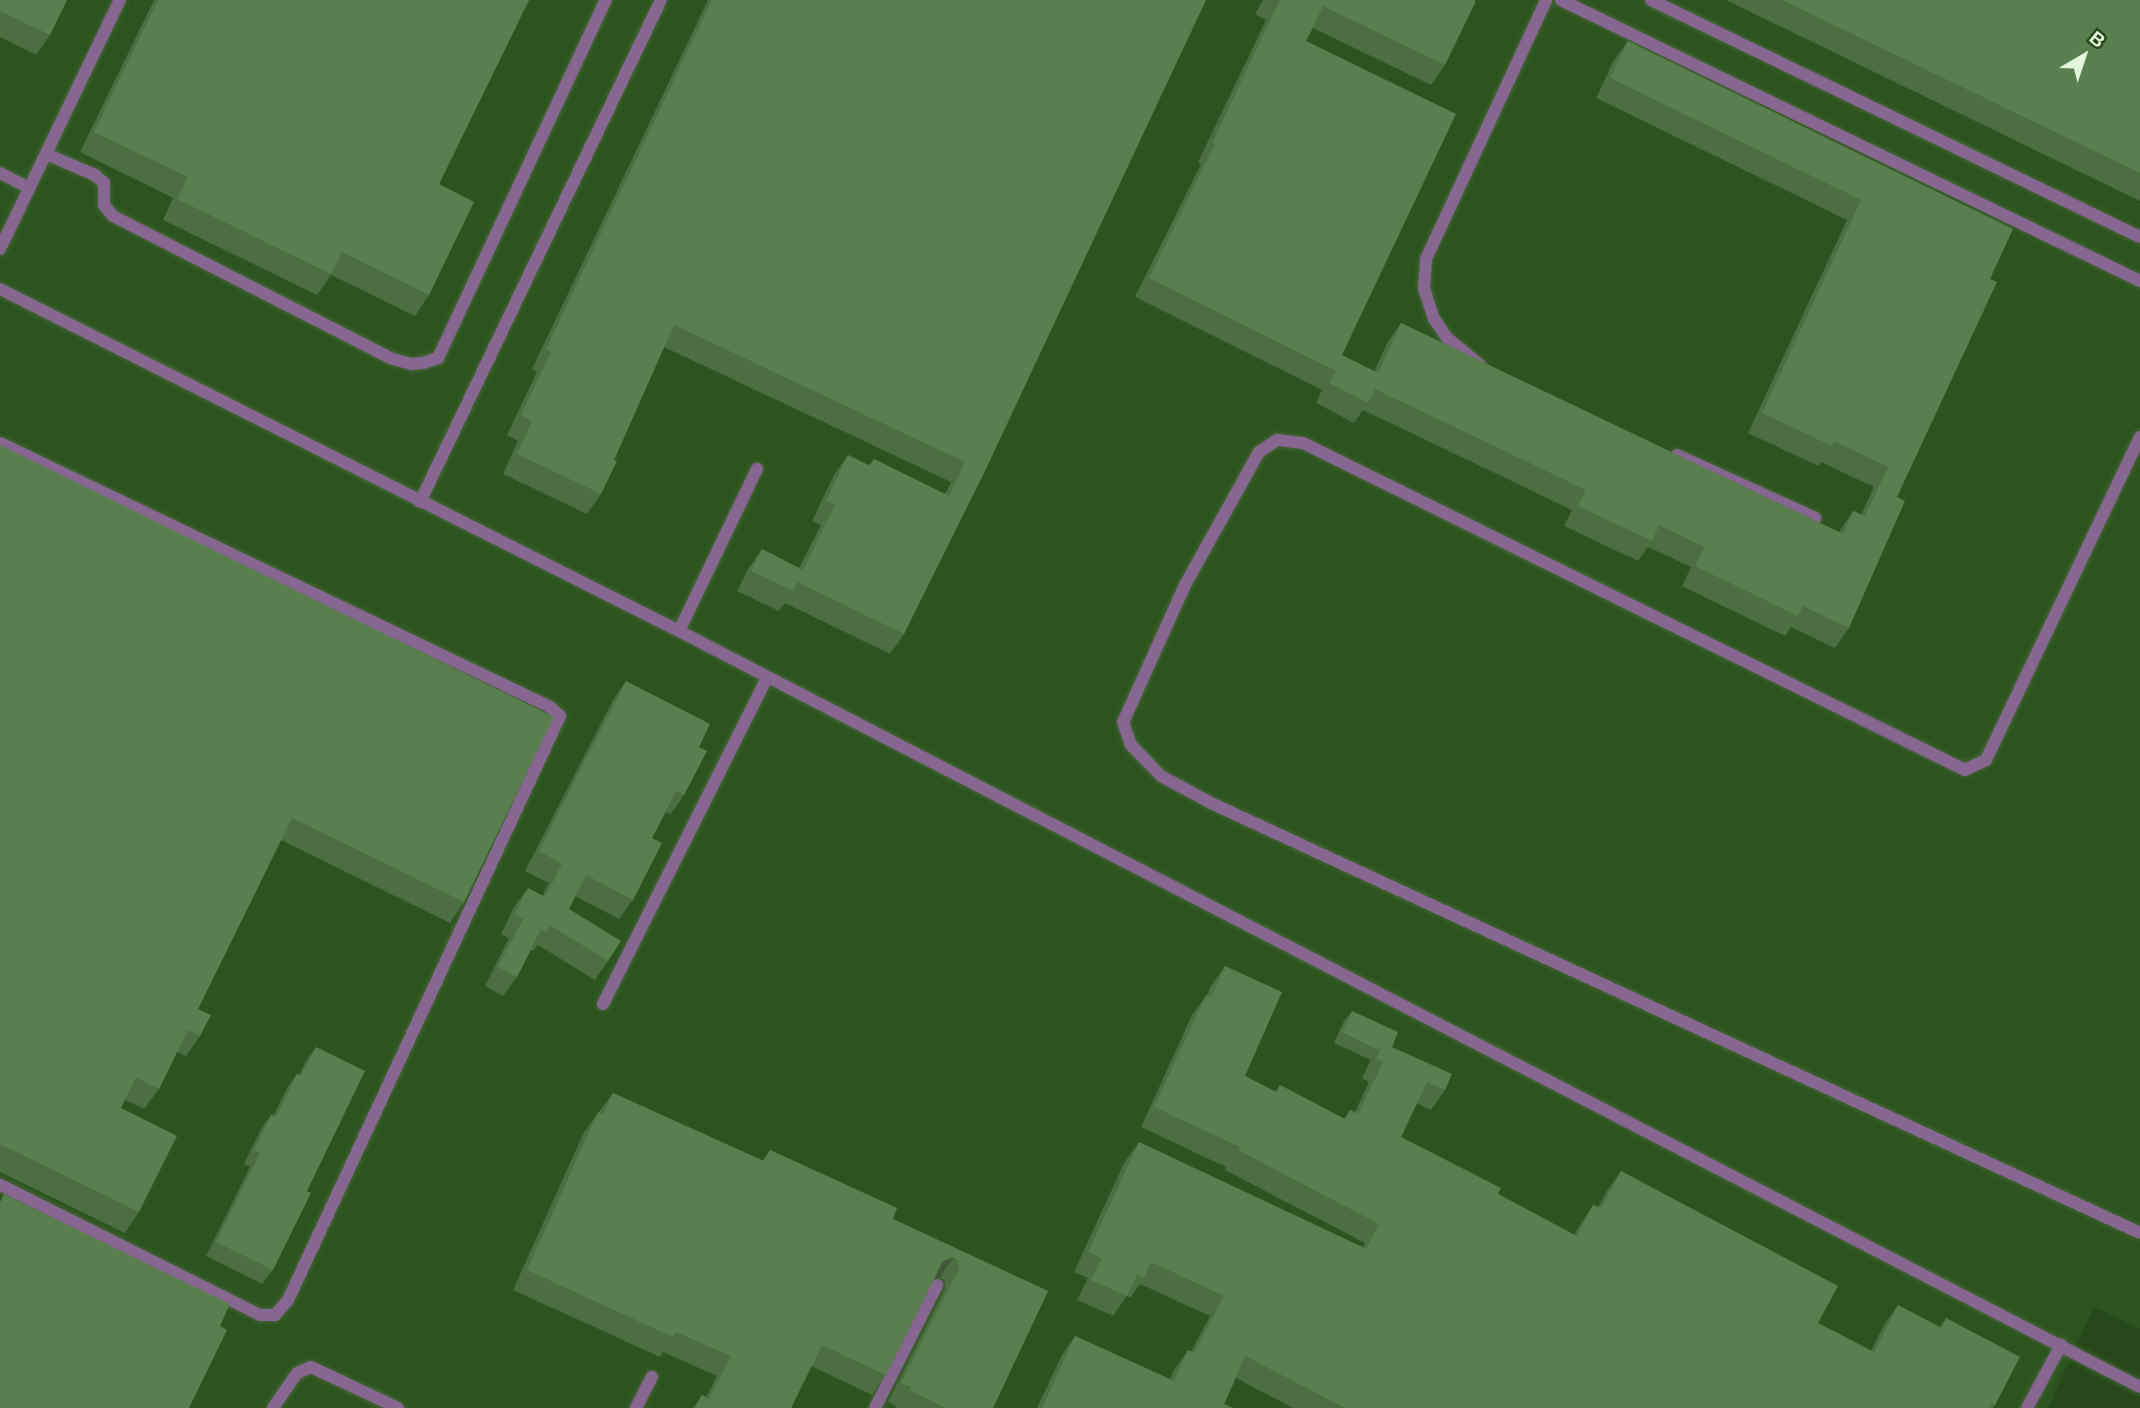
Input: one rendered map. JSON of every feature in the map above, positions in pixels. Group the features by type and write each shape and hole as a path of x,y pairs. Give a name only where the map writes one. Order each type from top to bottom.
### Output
{"lane":[{"path":"0,249 120,0"},
{"path":"46,154 95,175 104,183 104,205 113,216 393,359 412,364 424,363 438,358 606,0"},
{"path":"420,502 661,0"},
{"path":"1492,370 1479,365 1447,338 1434,319 1424,289 1426,259 1546,0"},
{"path":"1561,0 2140,281"},
{"path":"1651,0 2140,237"},
{"path":"0,173 29,188"},
{"path":"0,289 678,631 2140,1387"},
{"path":"2140,437 1986,760 1965,770 1303,443 1278,440 1259,452 1185,585 1123,722 1131,746 1161,776 1213,804 2140,1233"},
{"path":"0,443 550,707 560,716 288,1300 275,1315 260,1315 0,1185"},
{"path":"1666,450 1815,518"},
{"path":"678,631 758,469"},
{"path":"603,1004 767,678"},
{"path":"874,1408 937,1285"},
{"path":"2028,1408 2061,1345"},
{"path":"273,1408 297,1373 311,1367 398,1408"},
{"path":"636,1408 652,1377"}],"shaded area":[{"path":"0,0 2140,0 2140,1329 2094,1307 2048,1408 0,1408"}],"building":[{"path":"0,0 67,0 50,35 0,11"},
{"path":"158,0 529,0 439,184 474,202 429,295 342,252 331,274 177,199 188,177 94,132"},
{"path":"712,0 1206,0 985,471 904,634 797,582 793,591 751,571 762,549 803,570 835,505 826,501 848,455 870,466 874,459 949,496 965,462 674,325 601,494 517,454 532,421 521,415 551,352 546,349"},
{"path":"1280,0 1476,1 1445,65 1323,6 1306,41 1456,114 1342,355 1378,373 1401,323 1843,534 1853,511 1865,516 1888,467 1834,441 1832,446 1762,413 1861,200 1610,78 1628,41 2013,229 1990,279 1997,282 1897,497 1905,501 1849,628 1803,606 1798,616 1695,566 1704,547 1659,525 1652,541 1578,506 1586,490 1375,389 1368,403 1329,383 1336,371 1149,278 1215,144 1212,143"},
{"path":"1782,0 2140,0 2140,173"},
{"path":"0,445 554,717 464,902 292,818 198,1009 211,1015 200,1036 188,1030 159,1089 136,1077 121,1108 177,1136 139,1212 0,1144"},
{"path":"626,681 710,724 699,747 707,751 684,795 676,791 652,838 662,843 633,900 586,875 569,909 621,941 608,961 550,925 547,932 541,929 517,977 498,967 523,919 514,915 528,888 545,897 562,864 539,851"},
{"path":"1225,966 1282,992 1245,1076 1276,1092 1280,1085 1345,1119 1350,1110 1358,1114 1383,1062 1376,1059 1383,1043 1452,1074 1445,1090 1427,1082 1401,1137 1501,1188 1498,1194 1577,1236 1593,1205 1601,1208 1621,1171 1838,1286 1818,1323 1874,1352 1898,1305 1941,1328 1946,1318 2020,1357 1995,1405 1991,1403 1989,1408 1345,1408 1245,1356 1224,1404 1233,1408 1042,1408 1075,1336 1174,1381 1188,1350 1194,1353 1224,1296 1151,1262 1144,1278 1137,1275 1127,1296 1091,1280 1102,1258 1088,1252 1139,1142 1366,1249 1379,1224 1238,1150 1240,1147 1154,1107 1206,995 1211,997"},
{"path":"1352,1011 1398,1032 1392,1047 1383,1043 1378,1050 1342,1032"},
{"path":"316,1047 365,1071 307,1191 311,1193 273,1270 216,1242 260,1153 254,1150 271,1115 276,1117 297,1074 301,1076"},
{"path":"613,1093 764,1161 770,1150 897,1208 893,1219 1048,1291 993,1408 946,1408 909,1390 911,1387 901,1383 959,1269 958,1261 954,1257 943,1261 886,1375 822,1345 791,1408 695,1408 702,1395 709,1399 731,1356 676,1332 673,1337 527,1270 598,1112 603,1114"},
{"path":"4,1194 230,1304 220,1326 227,1330 189,1408 0,1408 0,1202"}]}
